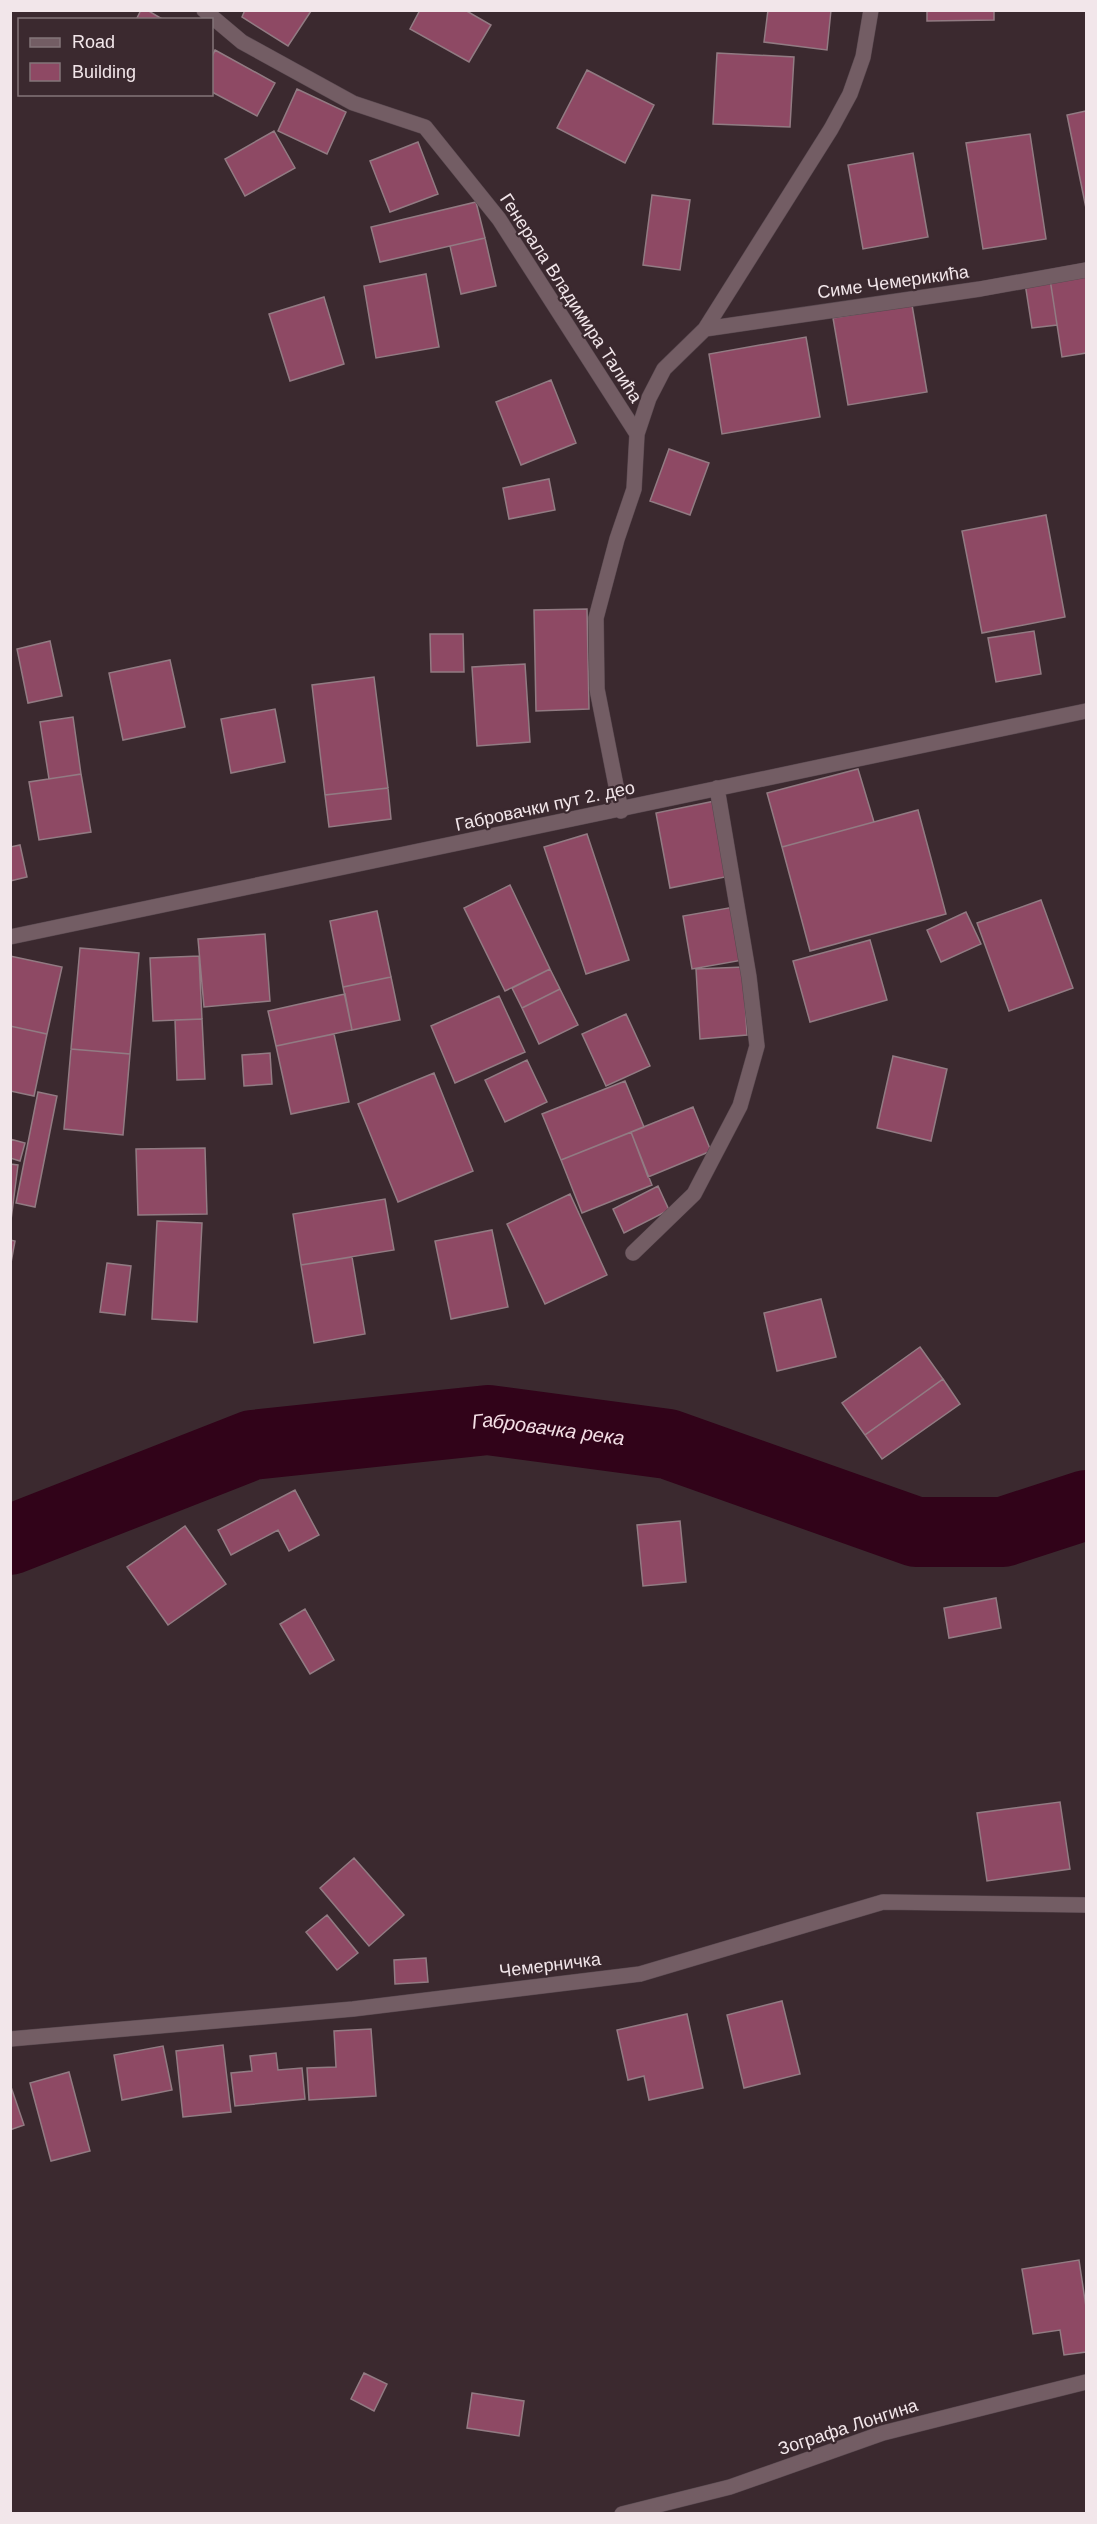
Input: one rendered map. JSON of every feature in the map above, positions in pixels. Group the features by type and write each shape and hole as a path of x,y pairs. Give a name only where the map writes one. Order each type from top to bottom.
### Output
{"street":[{"name":"Генерала Владимира Талића","path":"204,10 242,42 353,103 425,127 499,219 637,434"},
{"path":"621,811 597,689 596,618 617,539 634,489 637,434 649,398 664,369 705,329 831,129 850,94 863,57 871,10"},
{"name":"Симе Чемерикића","path":"705,329 980,289 1086,270"},
{"name":"Габровачки пут 2. део","path":"10,937 621,811 717,788 1086,711"},
{"path":"633,1253 694,1194 740,1106 758,1046 749,977 717,788"},
{"name":"Чемерничка","path":"10,2039 353,2009 640,1974 883,1902 1086,1905"},
{"name":"Зографа Лонгина","path":"622,2514 730,2487 884,2433 1086,2382"}],"building":[{"path":"141,10 147,10 161,18 137,18"},
{"path":"245,10 311,11 288,46 242,17"},
{"path":"420,10 465,10 491,25 469,62 410,29"},
{"path":"768,10 831,10 827,50 764,42"},
{"path":"927,10 994,10 994,20 927,21"},
{"path":"215,50 275,83 257,116 213,93"},
{"path":"717,53 794,57 790,127 713,124"},
{"path":"587,70 654,105 625,163 557,128"},
{"path":"297,89 346,112 327,154 278,131"},
{"path":"1086,111 1086,208 1067,115"},
{"path":"274,131 295,168 245,196 225,159"},
{"path":"1030,134 1046,239 983,249 966,143"},
{"path":"418,142 438,194 390,212 370,161"},
{"path":"913,153 928,237 863,249 848,165"},
{"path":"652,195 690,200 680,270 643,265"},
{"path":"476,202 485,238 380,262 371,227"},
{"path":"485,238 496,286 461,294 450,246"},
{"path":"1086,273 1086,353 1062,357 1050,279"},
{"path":"426,274 439,347 376,358 364,286"},
{"path":"1050,279 1057,325 1032,328 1025,283"},
{"path":"324,297 344,364 290,381 269,314"},
{"path":"912,305 927,392 848,405 833,318"},
{"path":"806,337 820,417 722,434 709,354"},
{"path":"551,380 576,443 521,465 496,402"},
{"path":"669,449 709,463 690,515 650,501"},
{"path":"549,479 555,510 509,519 503,488"},
{"path":"1046,515 1065,617 982,633 962,531"},
{"path":"587,609 589,709 536,711 534,610"},
{"path":"1034,631 1041,674 996,682 988,638"},
{"path":"430,634 463,634 464,672 431,672"},
{"path":"50,641 62,696 28,703 17,649"},
{"path":"170,660 185,727 123,740 109,673"},
{"path":"525,664 530,742 477,746 472,667"},
{"path":"374,677 388,788 325,795 312,685"},
{"path":"275,709 285,762 231,773 221,719"},
{"path":"73,717 81,774 49,779 40,722"},
{"path":"858,769 874,822 782,847 767,793"},
{"path":"81,774 91,832 39,840 29,782"},
{"path":"388,788 391,819 329,827 325,795"},
{"path":"715,801 730,876 670,888 656,813"},
{"path":"918,810 946,914 810,951 782,847"},
{"path":"587,834 629,960 586,974 544,847"},
{"path":"20,845 27,877 10,881 10,847"},
{"path":"510,885 550,969 505,991 464,908"},
{"path":"1041,900 1073,988 1009,1011 977,923"},
{"path":"734,907 743,960 692,969 683,916"},
{"path":"377,911 391,977 343,987 330,921"},
{"path":"966,912 981,944 941,962 927,930"},
{"path":"265,934 270,1001 204,1007 198,939"},
{"path":"870,940 887,1000 810,1022 793,961"},
{"path":"80,948 139,953 130,1054 71,1049"},
{"path":"10,956 62,967 47,1034 10,1026"},
{"path":"199,956 202,1019 153,1021 150,958"},
{"path":"743,967 747,1035 700,1039 696,969"},
{"path":"550,969 560,989 522,1008 512,988"},
{"path":"391,977 400,1020 352,1030 343,987"},
{"path":"560,989 578,1025 539,1044 522,1008"},
{"path":"345,994 352,1030 276,1046 268,1011"},
{"path":"499,996 525,1052 455,1083 431,1026"},
{"path":"626,1014 650,1066 606,1086 582,1034"},
{"path":"202,1019 205,1079 177,1080 175,1020"},
{"path":"10,1026 47,1034 34,1096 10,1091"},
{"path":"334,1034 349,1102 291,1114 276,1046"},
{"path":"71,1049 130,1054 123,1135 64,1129"},
{"path":"270,1053 272,1084 244,1086 242,1055"},
{"path":"893,1056 947,1069 931,1141 877,1128"},
{"path":"527,1060 547,1102 505,1122 485,1080"},
{"path":"434,1073 473,1171 398,1202 358,1104"},
{"path":"625,1081 644,1127 561,1160 542,1114"},
{"path":"38,1092 57,1096 35,1207 16,1203"},
{"path":"693,1107 711,1151 648,1177 631,1132"},
{"path":"631,1132 652,1185 582,1213 561,1160"},
{"path":"10,1139 25,1143 20,1161 10,1158"},
{"path":"205,1148 207,1214 138,1215 136,1149"},
{"path":"10,1164 18,1165 11,1220 10,1220"},
{"path":"658,1186 669,1210 624,1233 613,1209"},
{"path":"570,1194 607,1275 545,1304 507,1224"},
{"path":"385,1199 394,1250 301,1265 293,1214"},
{"path":"157,1221 202,1223 197,1322 152,1319"},
{"path":"492,1230 508,1307 451,1319 435,1241"},
{"path":"10,1240 15,1241 10,1268"},
{"path":"352,1257 365,1334 314,1343 301,1265"},
{"path":"107,1263 131,1266 125,1315 100,1312"},
{"path":"821,1299 836,1357 777,1371 764,1313"},
{"path":"920,1347 943,1379 865,1435 842,1403"},
{"path":"943,1379 960,1404 882,1459 865,1435"},
{"path":"295,1490 319,1535 289,1551 278,1530 231,1555 218,1530"},
{"path":"680,1521 686,1582 643,1586 637,1525"},
{"path":"185,1526 226,1584 168,1625 127,1567"},
{"path":"996,1598 1001,1628 949,1638 944,1608"},
{"path":"305,1609 334,1660 310,1674 280,1624"},
{"path":"1060,1802 1070,1869 987,1881 977,1813"},
{"path":"354,1858 404,1915 369,1946 320,1888"},
{"path":"327,1915 358,1953 337,1970 306,1932"},
{"path":"426,1958 428,1982 395,1984 394,1960"},
{"path":"782,2001 800,2074 744,2088 727,2015"},
{"path":"687,2014 703,2088 649,2100 644,2076 628,2080 617,2030"},
{"path":"371,2029 376,2096 309,2100 307,2068 336,2067 334,2031"},
{"path":"223,2045 231,2112 183,2117 176,2051"},
{"path":"163,2046 172,2090 122,2100 114,2055"},
{"path":"276,2053 278,2070 302,2068 305,2099 235,2106 231,2073 252,2071 250,2056"},
{"path":"69,2072 90,2151 51,2161 30,2083"},
{"path":"10,2084 24,2125 10,2130"},
{"path":"1079,2260 1086,2307 1086,2352 1064,2355 1060,2330 1033,2334 1022,2269"},
{"path":"364,2373 387,2384 374,2411 351,2399"},
{"path":"472,2393 524,2401 519,2436 467,2428"}],"waterway":[{"name":"Габровачка река","path":"10,1540 252,1445 488,1420 668,1444 916,1532 1003,1532 1086,1505"}]}
